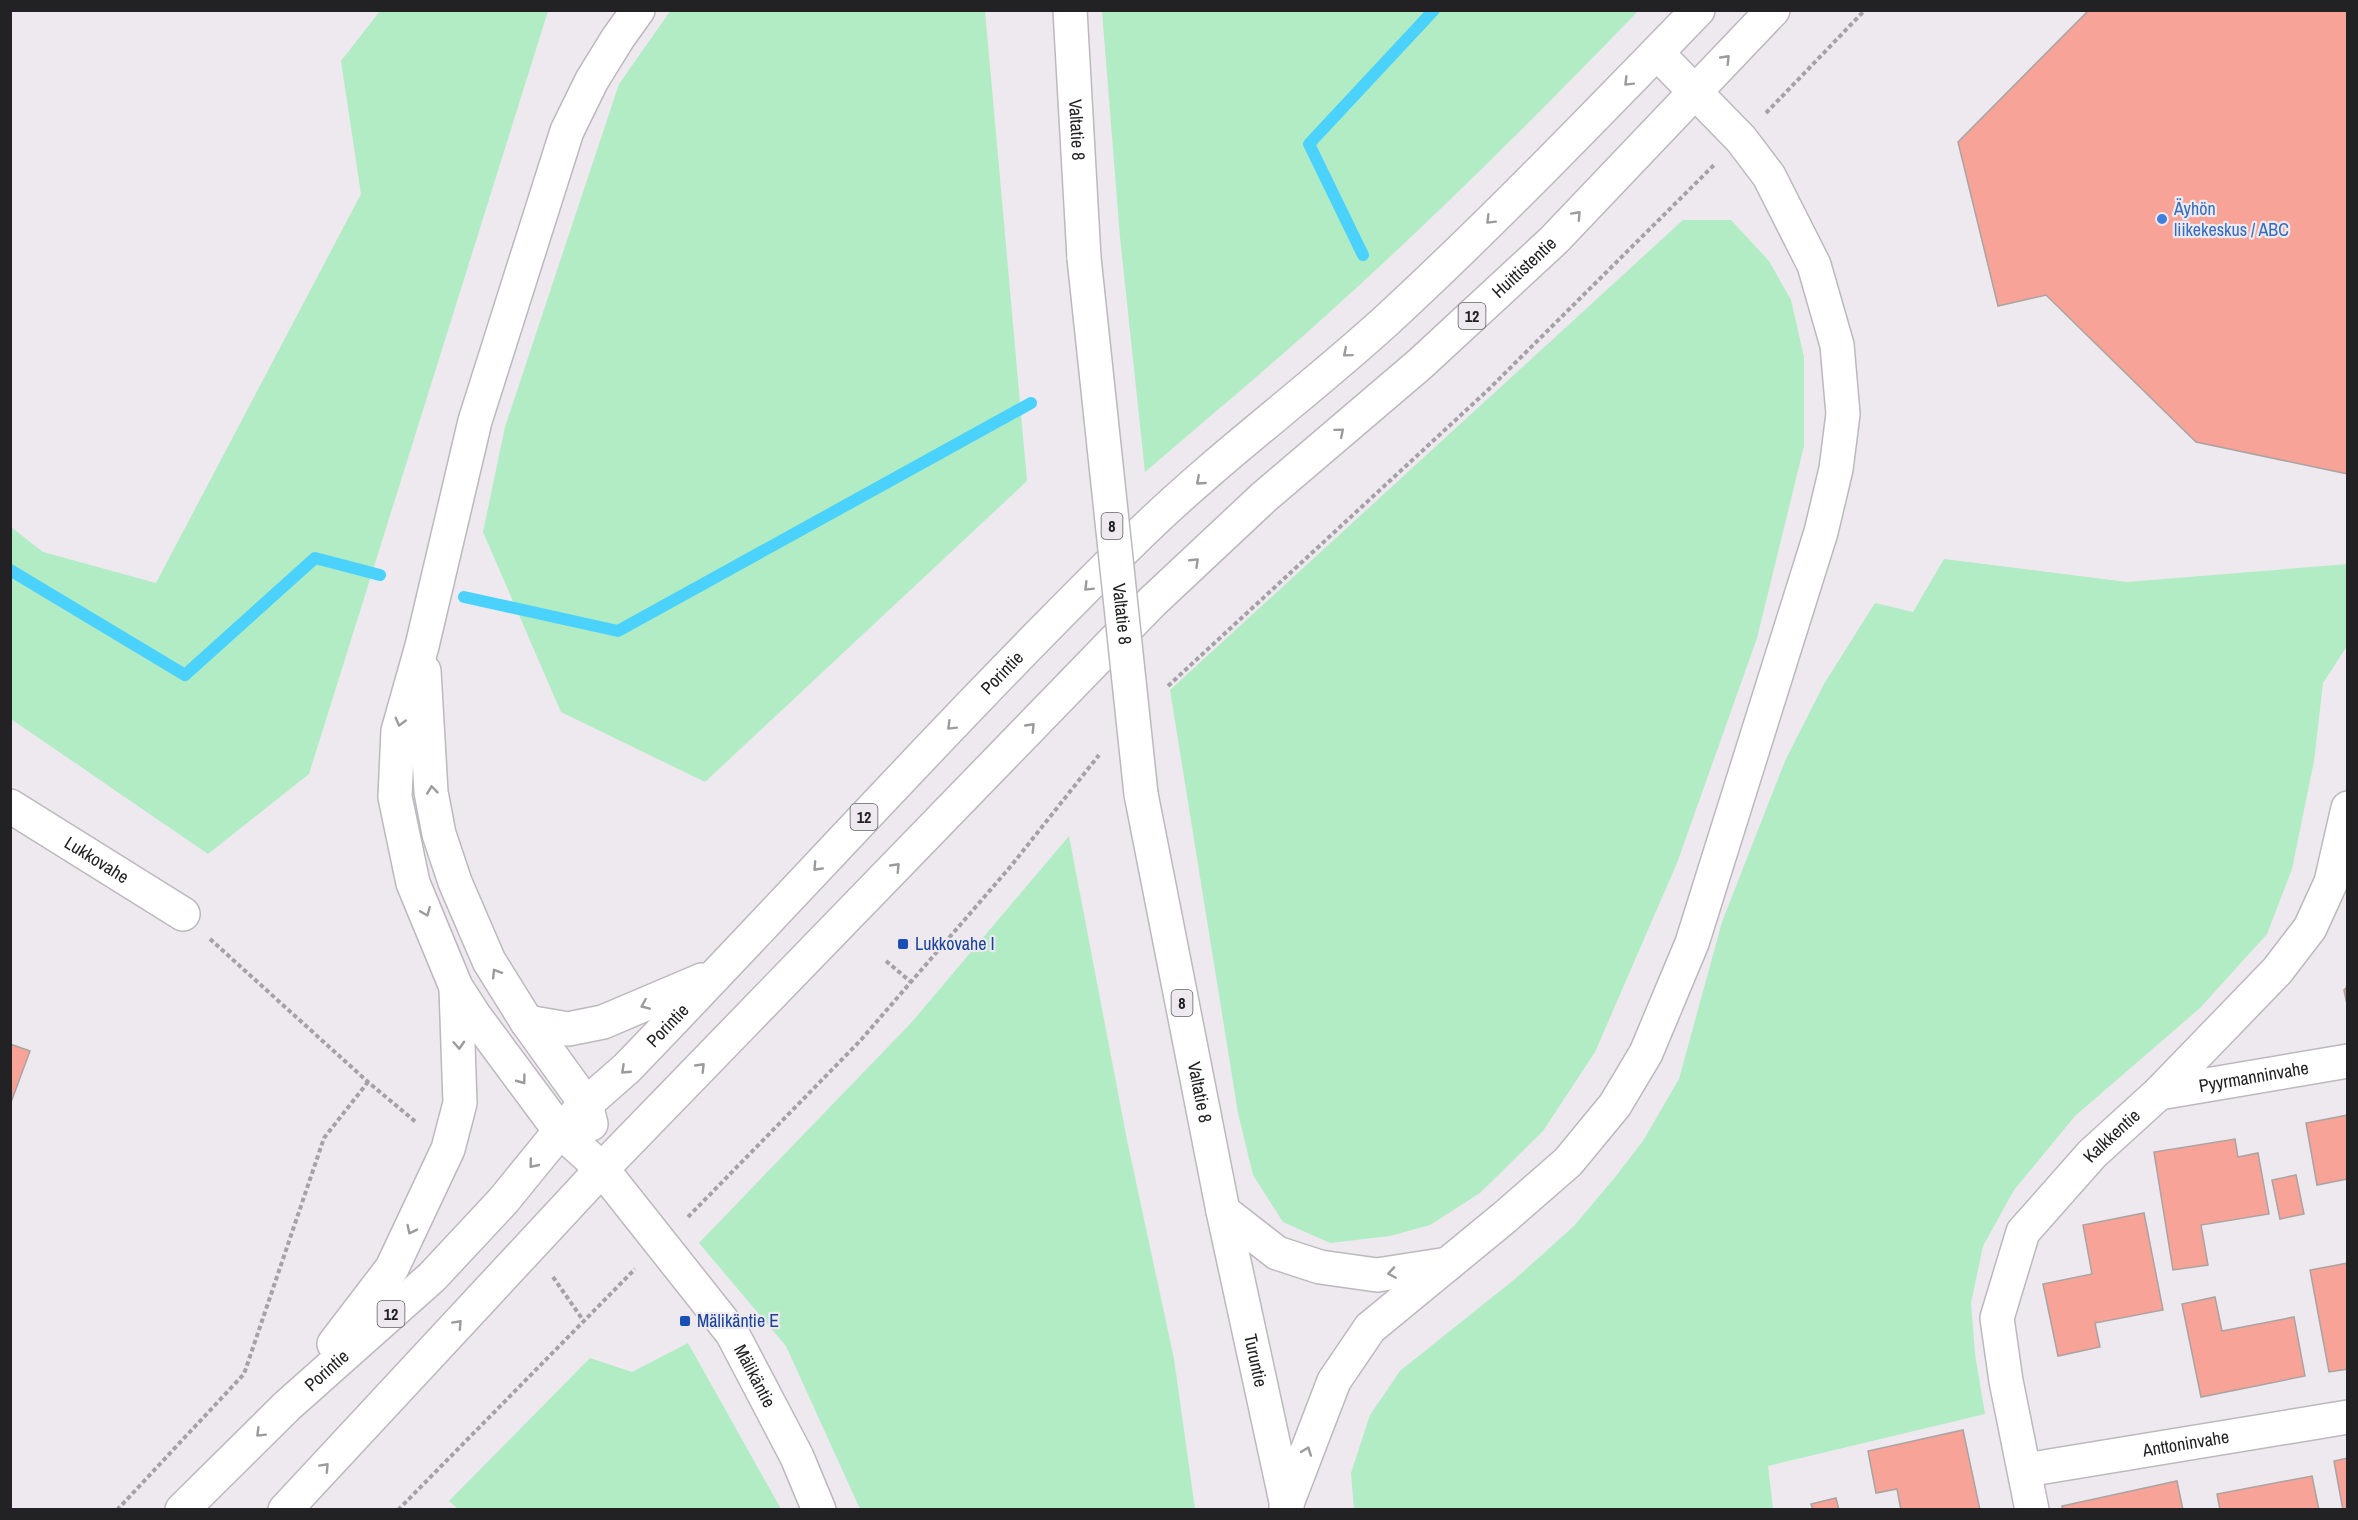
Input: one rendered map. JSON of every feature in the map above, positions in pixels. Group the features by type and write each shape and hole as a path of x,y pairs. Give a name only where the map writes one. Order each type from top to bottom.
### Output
{"main road":[{"path":"287,1406 393,1268 448,1149 460,1103 456,987 414,883 394,797 398,730 422,646 475,421 567,131 592,80 638,10"},
{"name":"Valtatie 8","path":"1070,10 1084,258 1140,794 1223,1211"},
{"name":"12","path":"1657,53 1698,10"},
{"name":"Huittistentie","path":"602,1169 1152,602 1264,497 1420,364 1554,240 1773,10"},
{"path":"1287,1508 1334,1381 1370,1328 1450,1264 1568,1162 1615,1105 1646,1053 1692,943 1821,532 1836,469 1843,414 1837,345 1814,265 1769,176 1741,139 1657,53"},
{"name":"Porintie","path":"182,1509 287,1406 432,1277 503,1201 560,1131 586,1104 627,1068 718,974 931,745 1144,530 1385,321 1471,239 1657,53"},
{"path":"422,646 431,792 439,834 455,882 489,962 527,1022 586,1104 602,1169"},
{"name":"Lukkovahe","path":"10,806 183,914"},
{"name":"Kalkkentie","path":"2032,1509 2026,1470 2006,1381 1997,1318 2023,1232 2092,1154 2159,1093 2277,971 2310,928 2331,882 2348,808"},
{"path":"527,1022 568,1029 603,1022 718,974"},
{"name":"Mälikäntie","path":"456,987 474,1015 560,1131 602,1169 732,1333 797,1457 819,1509"},
{"name":"Pyyrmanninvahe","path":"2159,1093 2348,1061"},
{"name":"12","path":"285,1509 602,1169"},
{"path":"1223,1211 1277,1252 1320,1267 1377,1275 1450,1264"},
{"name":"Turuntie","path":"1223,1211 1287,1508"},
{"name":"Anttoninvahe","path":"2026,1470 2348,1417"}],"path":[{"path":"1160,694 1488,390 1741,139 1865,10"},
{"path":"398,1509 860,1041 1011,866 1102,752"},
{"path":"183,914 233,962 368,1082 448,1149"},
{"path":"886,961 911,982"},
{"path":"117,1509 244,1374 324,1138 368,1082"},
{"path":"531,1247 583,1320"}],"green space":[{"path":"671,10 985,11 1027,481 705,782 561,712 483,532 505,427 619,84"},
{"path":"1102,10 1638,11 1426,223 1293,345 1145,472 1120,237"},
{"path":"380,11 548,11 309,774 208,854 11,719 11,527 43,552 156,583 361,194 341,61"},
{"path":"1683,220 1731,220 1769,261 1791,300 1804,357 1804,446 1757,638 1677,863 1595,1052 1543,1131 1480,1193 1430,1225 1390,1236 1330,1243 1283,1222 1253,1175 1238,1113 1170,690"},
{"path":"1944,559 2127,582 2348,564 2347,646 2323,683 2314,761 2292,869 2267,934 2200,1008 2075,1116 2014,1190 1983,1246 1971,1303 1975,1354 1985,1414 1768,1466 1773,1509 1354,1509 1351,1473 1370,1415 1400,1371 1515,1279 1574,1226 1643,1141 1679,1079 1722,922 1785,761 1824,684 1875,603 1913,612"},
{"path":"1069,836 1127,1140 1174,1359 1195,1509 860,1509 786,1346 699,1243 911,1023"},
{"path":"688,1343 781,1509 459,1510 449,1501 590,1358 632,1372"}],"building":[{"name":"Äyhön liikekeskus / ABC","path":"2089,10 2348,10 2348,474 2196,442 2046,295 1998,306 1958,142"},
{"path":"2348,986 2348,1009 2344,990"},
{"path":"10,1044 30,1051 10,1105"},
{"path":"2348,1115 2348,1179 2317,1185 2306,1123"},
{"path":"2235,1139 2238,1157 2258,1153 2269,1214 2201,1225 2208,1265 2173,1270 2154,1152"},
{"path":"2296,1175 2304,1214 2280,1219 2272,1180"},
{"path":"2144,1213 2163,1310 2095,1323 2100,1347 2058,1356 2043,1284 2092,1274 2083,1225"},
{"path":"2348,1263 2348,1369 2329,1372 2310,1270"},
{"path":"2215,1297 2222,1331 2294,1317 2305,1376 2201,1397 2182,1304"},
{"path":"1963,1430 1980,1510 1901,1510 1897,1489 1876,1493 1868,1451"},
{"path":"2348,1458 2348,1510 2343,1510 2334,1461"},
{"path":"2312,1476 2319,1510 2220,1510 2217,1494"},
{"path":"2177,1481 2183,1510 2063,1510 2062,1506"},
{"path":"1836,1498 1839,1510 1813,1510 1811,1504"}],"waterway":[{"path":"1363,255 1309,144 1434,10"},
{"path":"464,597 618,631 1031,403"},
{"path":"10,570 185,675 315,558 380,575"}],"place":[{"name":"Äyhön liikekeskus / ABC","path":"2162,219"},
{"name":"Lukkovahe I","path":"903,944"},
{"name":"Mälikäntie E","path":"685,1321"}]}
